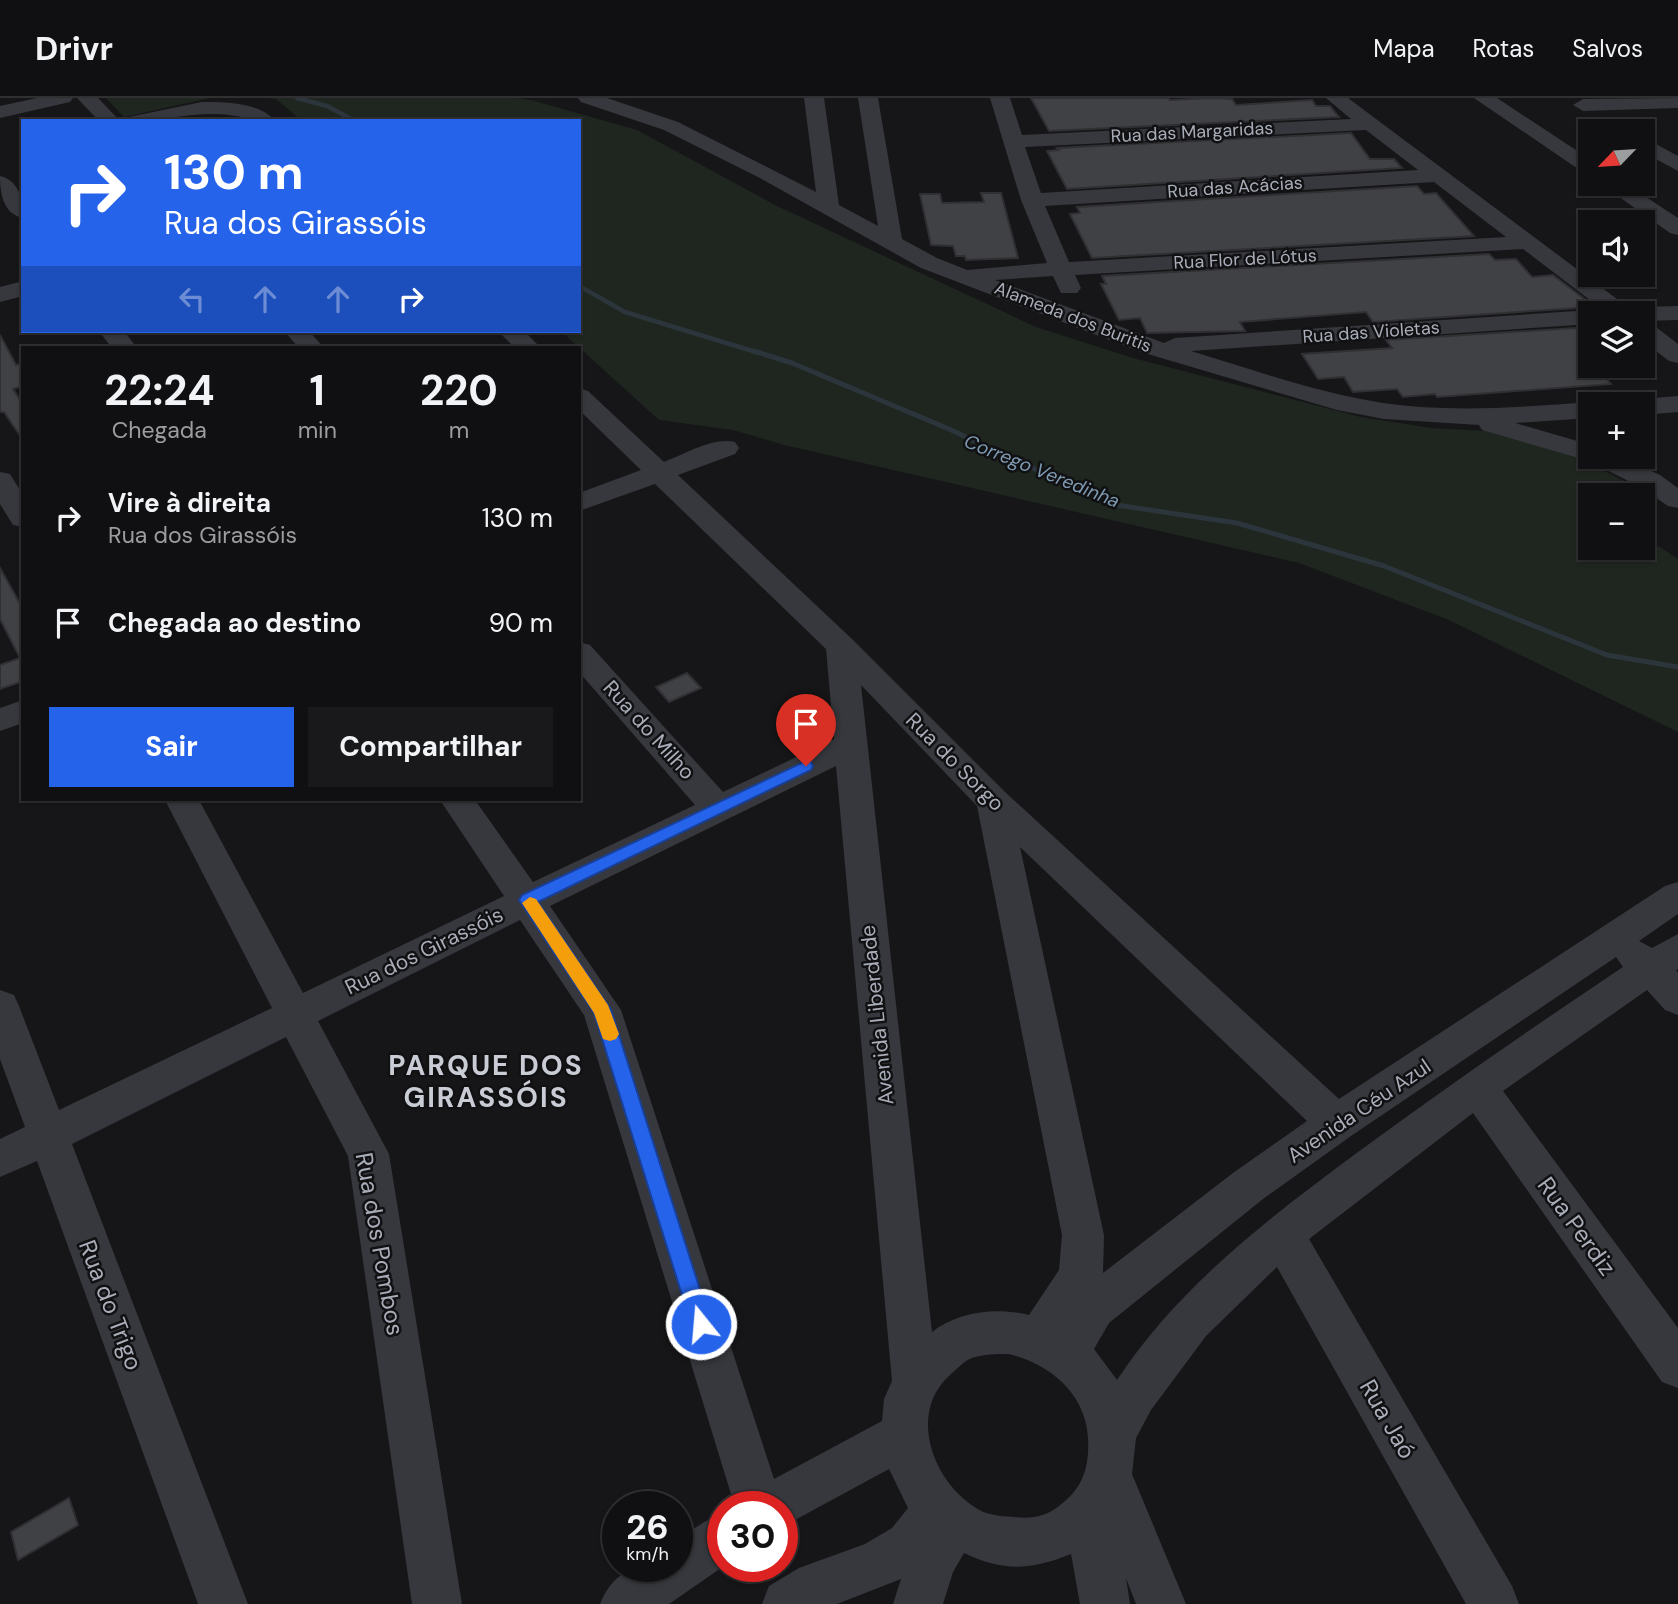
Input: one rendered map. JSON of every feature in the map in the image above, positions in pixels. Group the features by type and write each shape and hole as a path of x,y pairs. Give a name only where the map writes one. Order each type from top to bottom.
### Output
{"street":[{"path":"0,102 17,98"},
{"path":"0,113 63,98"},
{"path":"87,98 108,119"},
{"name":"Alameda dos Buritis","path":"588,98 634,112 670,113 765,173 929,263 1150,347 1337,402 1384,411 1471,418 1578,411"},
{"path":"814,98 830,209"},
{"path":"868,98 892,244"},
{"path":"1000,98 1032,200 1082,321"},
{"path":"1336,98 1606,301"},
{"path":"1484,98 1578,160"},
{"path":"1577,102 1678,102"},
{"path":"1577,102 1604,119"},
{"path":"145,119 205,106 236,105 253,111 263,119"},
{"name":"Rua das Margaridas","path":"1014,141 1369,124"},
{"path":"1656,151 1678,165"},
{"path":"765,173 805,169 822,155"},
{"name":"Rua das Acácias","path":"1032,200 1437,174"},
{"path":"0,182 21,209"},
{"path":"1630,196 1678,228"},
{"name":"Rua Flor de Lótus","path":"962,275 1528,242"},
{"path":"0,295 21,289"},
{"path":"1655,314 1678,313"},
{"name":"Rua das Violetas","path":"1150,347 1578,318"},
{"path":"298,333 310,346"},
{"path":"512,333 526,346"},
{"path":"1655,339 1678,356"},
{"path":"1224,369 1227,356 1240,341"},
{"name":"Rua do Sorgo","path":"581,398 841,646 993,801 1337,1124"},
{"path":"1655,406 1678,404"},
{"path":"1471,418 1578,450"},
{"path":"1578,418 1567,426 1569,439 1578,445"},
{"path":"581,502 726,448"},
{"path":"1623,469 1650,481 1678,500"},
{"path":"0,480 21,516"},
{"name":"Avenida Liberdade","path":"841,646 848,737 915,1383"},
{"name":"Rua do Milho","path":"581,654 718,808"},
{"name":"Rua dos Girassóis","path":"0,1159 718,808 848,737 874,713 902,709"},
{"path":"0,720 21,712"},
{"name":"Rua dos Pombos","path":"183,801 368,1154 437,1604"},
{"path":"458,801 602,1010 754,1491"},
{"path":"993,801 1083,1235 1081,1276 1052,1346"},
{"name":"Avenida Céu Azul","path":"1052,1346 1093,1308 1248,1186 1613,939 1673,911"},
{"path":"1613,939 1665,959"},
{"path":"1665,959 1678,999"},
{"path":"1105,1604 1104,1474 1105,1404 1088,1376 1052,1346 1009,1332 980,1334 952,1344 930,1362 915,1383 906,1408 904,1435 909,1462 916,1479 945,1517 981,1538 1010,1544 1040,1542 1067,1531 1104,1474 1135,1394 1190,1321 1282,1234 1477,1087 1665,959"},
{"name":"Rua do Trigo","path":"0,1006 223,1604"},
{"name":"Rua Perdiz","path":"1477,1087 1678,1366"},
{"name":"Rua Jaó","path":"1282,1234 1494,1604"},
{"path":"798,1492 904,1435"},
{"path":"1104,1474 1161,1604"},
{"path":"787,1604 817,1586 880,1563 945,1517"},
{"path":"918,1604 945,1517"},
{"path":"625,1604 707,1549"}],"shaded area":[{"path":"106,98 210,98 124,117"},
{"path":"268,98 531,100 637,130 775,205 1036,327 1133,358 1361,417 1431,428 1487,431 1569,453 1578,458 1578,469 1601,469 1628,483 1578,483 1578,560 1655,560 1655,546 1678,559 1678,732 1449,620 1299,563 784,445 733,430 659,420 581,349 581,346 563,333 581,333 581,119 300,119 276,99"}],"building":[{"path":"1031,98 1212,98 1232,99 1236,105 1312,100 1316,106 1330,106 1339,117 1049,131"},
{"path":"1351,133 1370,159 1394,159 1402,168 1067,189 1047,151 1059,150 1057,148"},
{"path":"1417,186 1424,194 1436,193 1474,236 1092,258 1070,214 1080,213 1077,207"},
{"path":"981,193 1001,193 1018,258 966,260 965,256 956,256 953,246 931,245 920,194 940,194 942,203 984,202"},
{"path":"1489,254 1495,260 1516,259 1532,277 1553,275 1587,301 1578,301 1578,308 1373,322 1366,312 1240,322 1245,331 1147,333 1140,318 1119,320 1101,284 1106,284 1102,276"},
{"path":"1578,328 1578,378 1606,378 1611,384 1437,397 1435,394 1403,397 1397,389 1353,392 1344,377 1318,379 1302,354 1392,348 1386,340"},
{"path":"0,335 16,365 21,364 21,387 13,389 21,401 21,437 4,412 0,412"},
{"path":"0,568 21,605 21,682 0,689 0,665 20,658 0,619"},
{"path":"687,673 701,688 669,702 656,687"},
{"path":"69,1498 78,1525 18,1560 11,1532"}],"waterway":[{"name":"Corrego Veredinha","path":"297,98 327,106 351,119"},
{"name":"Corrego Veredinha","path":"581,287 625,312 759,353"},
{"name":"Corrego Veredinha","path":"754,351 792,363 949,429 1110,504 1237,523 1384,566 1607,655 1678,667"}],"slow traffic":[{"path":"530,903 602,1010 610,1034"}],"district":[{"name":"PARQUE DOS GIRASSÓIS","path":"486,1081"}],"route":[{"path":"701,1324 602,1010 528,900 806,766"}]}
